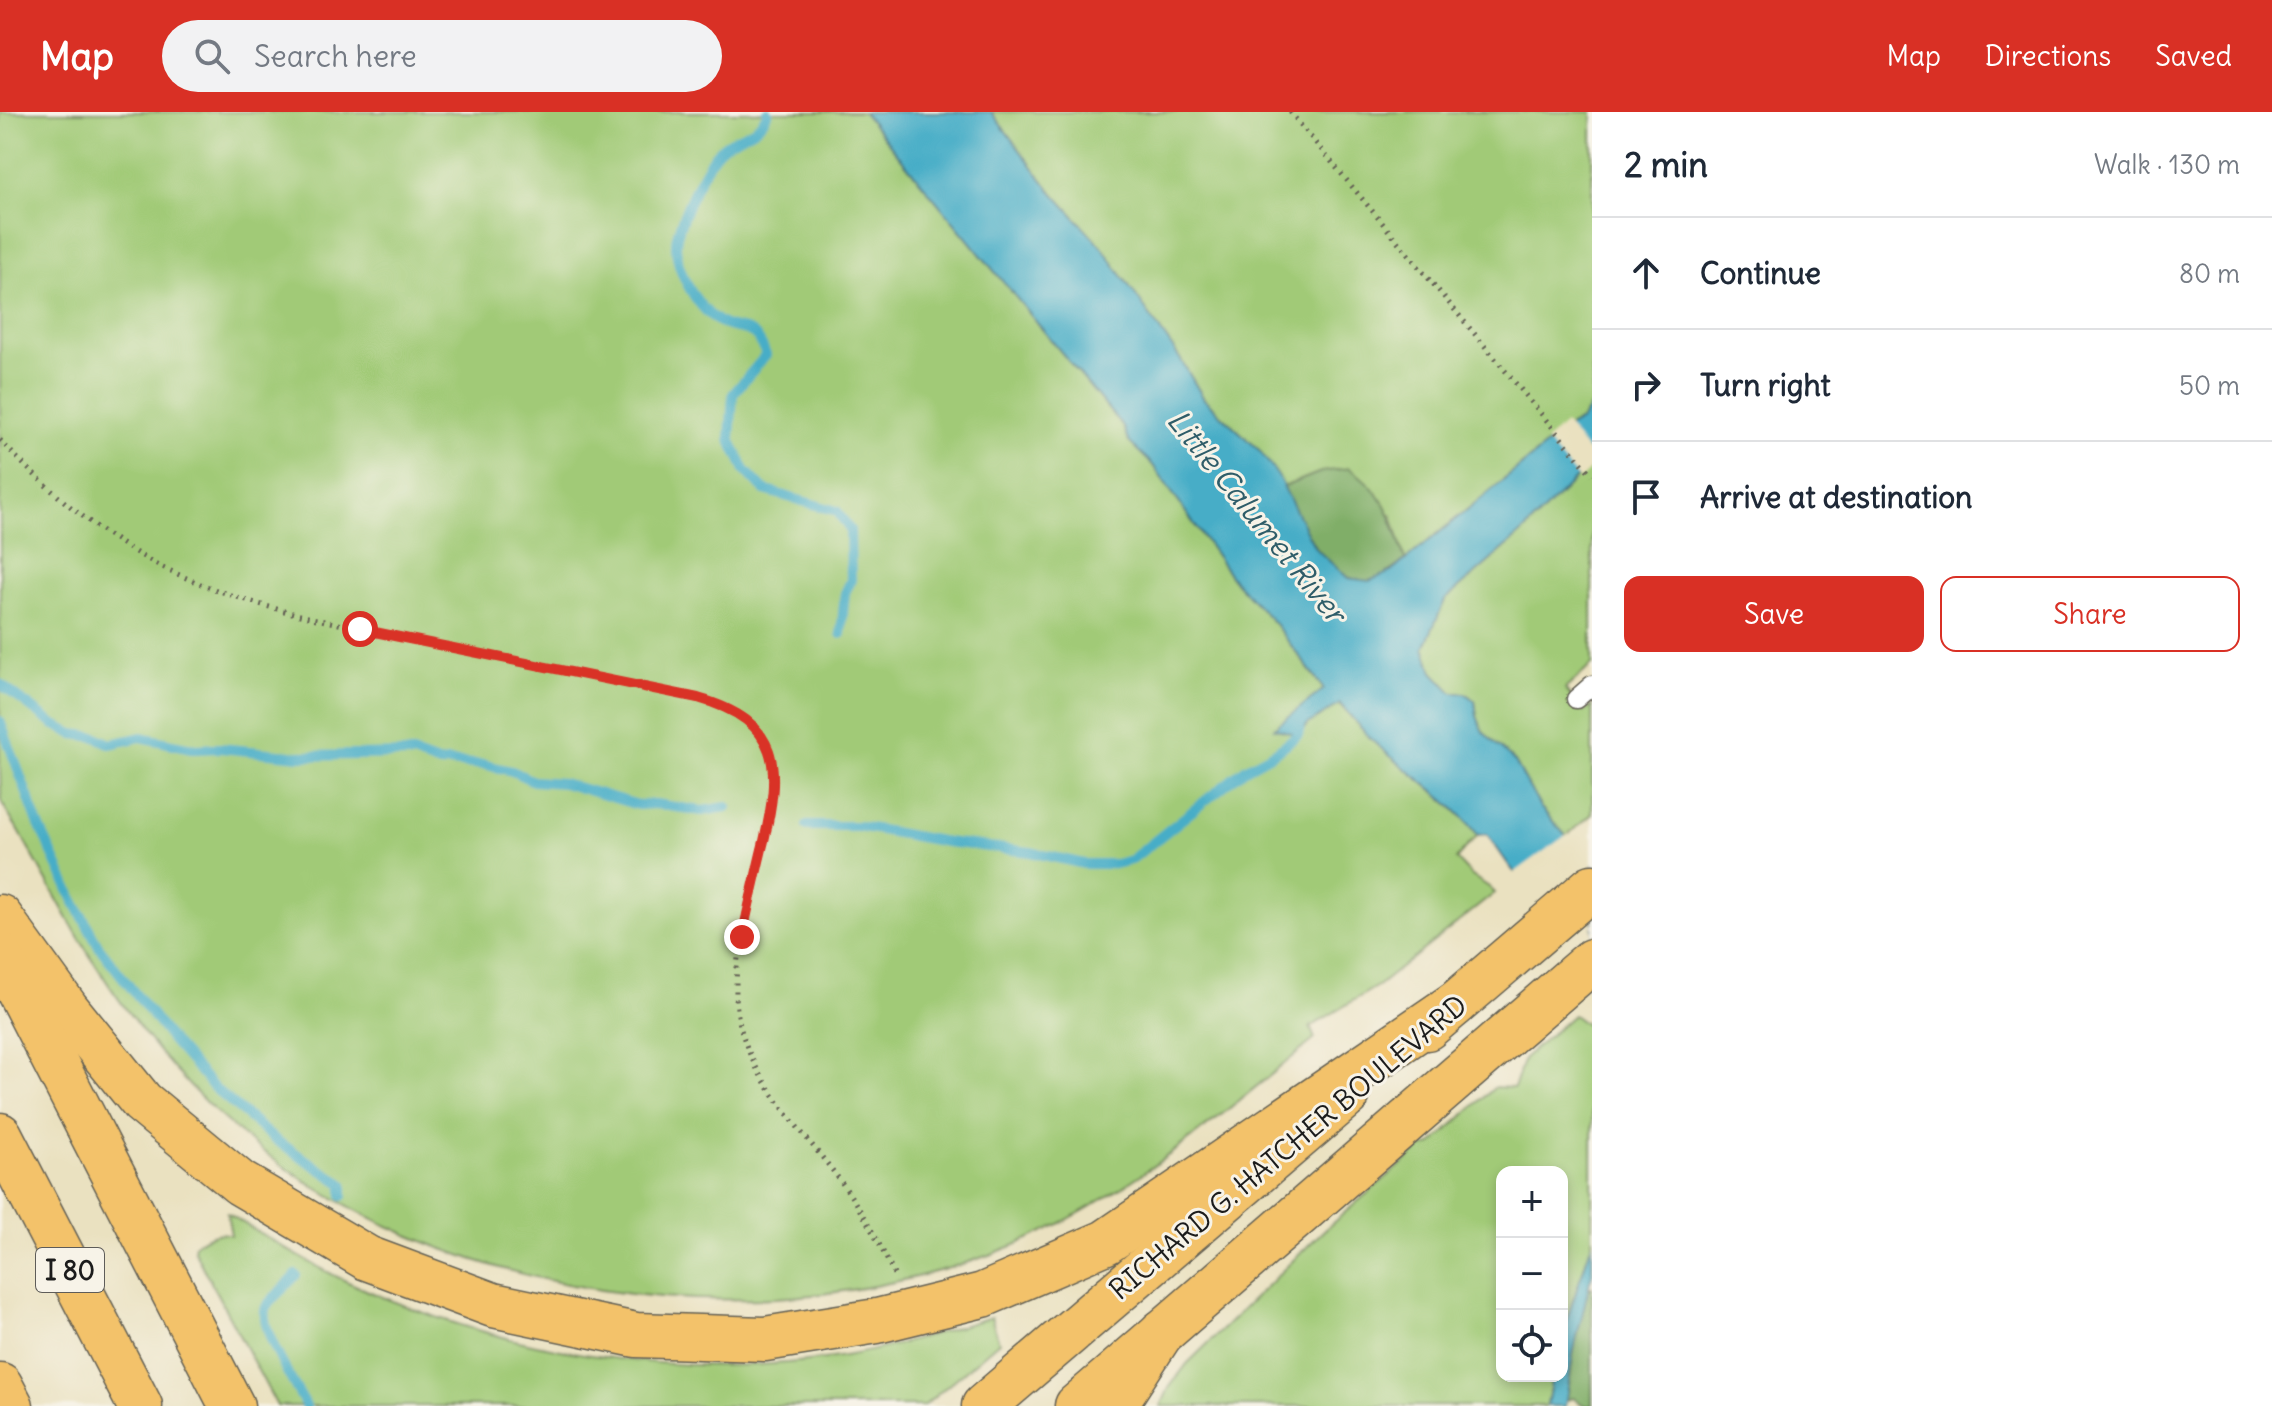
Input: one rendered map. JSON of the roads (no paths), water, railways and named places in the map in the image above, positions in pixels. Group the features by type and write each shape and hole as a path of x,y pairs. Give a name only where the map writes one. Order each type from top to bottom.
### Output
{"main road":[{"name":"RICHARD G. HATCHER BOULEVARD","path":"984,1406 1592,887"},
{"path":"0,917 66,1008 142,1102 240,1183 367,1258 493,1305 636,1335 765,1339 877,1321 983,1295 1106,1242 1455,1004"},
{"path":"0,955 232,1406"},
{"name":"RICHARD G. HATCHER BOULEVARD","path":"1077,1406 1581,971"},
{"name":"I 80","path":"0,1135 140,1406"},
{"path":"1114,1406 1162,1332"},
{"path":"0,1385 11,1406"}],"lane":[{"path":"1576,699 1592,685"}],"water":[{"name":"Little Calumet River","path":"863,112 991,112 1049,188 1102,247 1181,360 1204,399 1259,450 1278,476 1315,548 1348,578 1369,581 1391,572 1581,420 1592,404 1592,462 1522,533 1445,600 1424,648 1433,672 1453,693 1465,693 1475,701 1483,732 1515,762 1540,807 1592,865 1592,964 1510,867 1487,834 1478,835 1442,797 1374,742 1340,704 1308,724 1298,735 1274,728 1324,689 1275,624 1232,578 1152,464 1129,442 1123,427"},
{"path":"1592,1243 1592,1273 1573,1354 1565,1406 1547,1406 1551,1382 1568,1382 1568,1316"}],"waterway":[{"path":"768,112 759,126 727,143 708,165 680,227 676,247 687,284 702,306 719,322 751,332 766,355 733,394 730,439 745,470 764,490 837,511 850,530 851,580 845,593 841,634"},
{"path":"0,684 53,724 73,734 96,737 111,744 141,737 196,749 220,748 299,756 413,754 440,764 486,765 512,771 533,781 563,783 638,805 655,804 702,811 727,807"},
{"path":"0,721 38,823 99,947 173,1042 214,1088 274,1139 343,1184 343,1196"},
{"path":"807,826 858,826 946,842 1030,852 1084,864 1115,864 1131,860 1245,769 1298,735 1301,722"},
{"path":"296,1275 268,1304 265,1316 272,1342 306,1406"}]}
